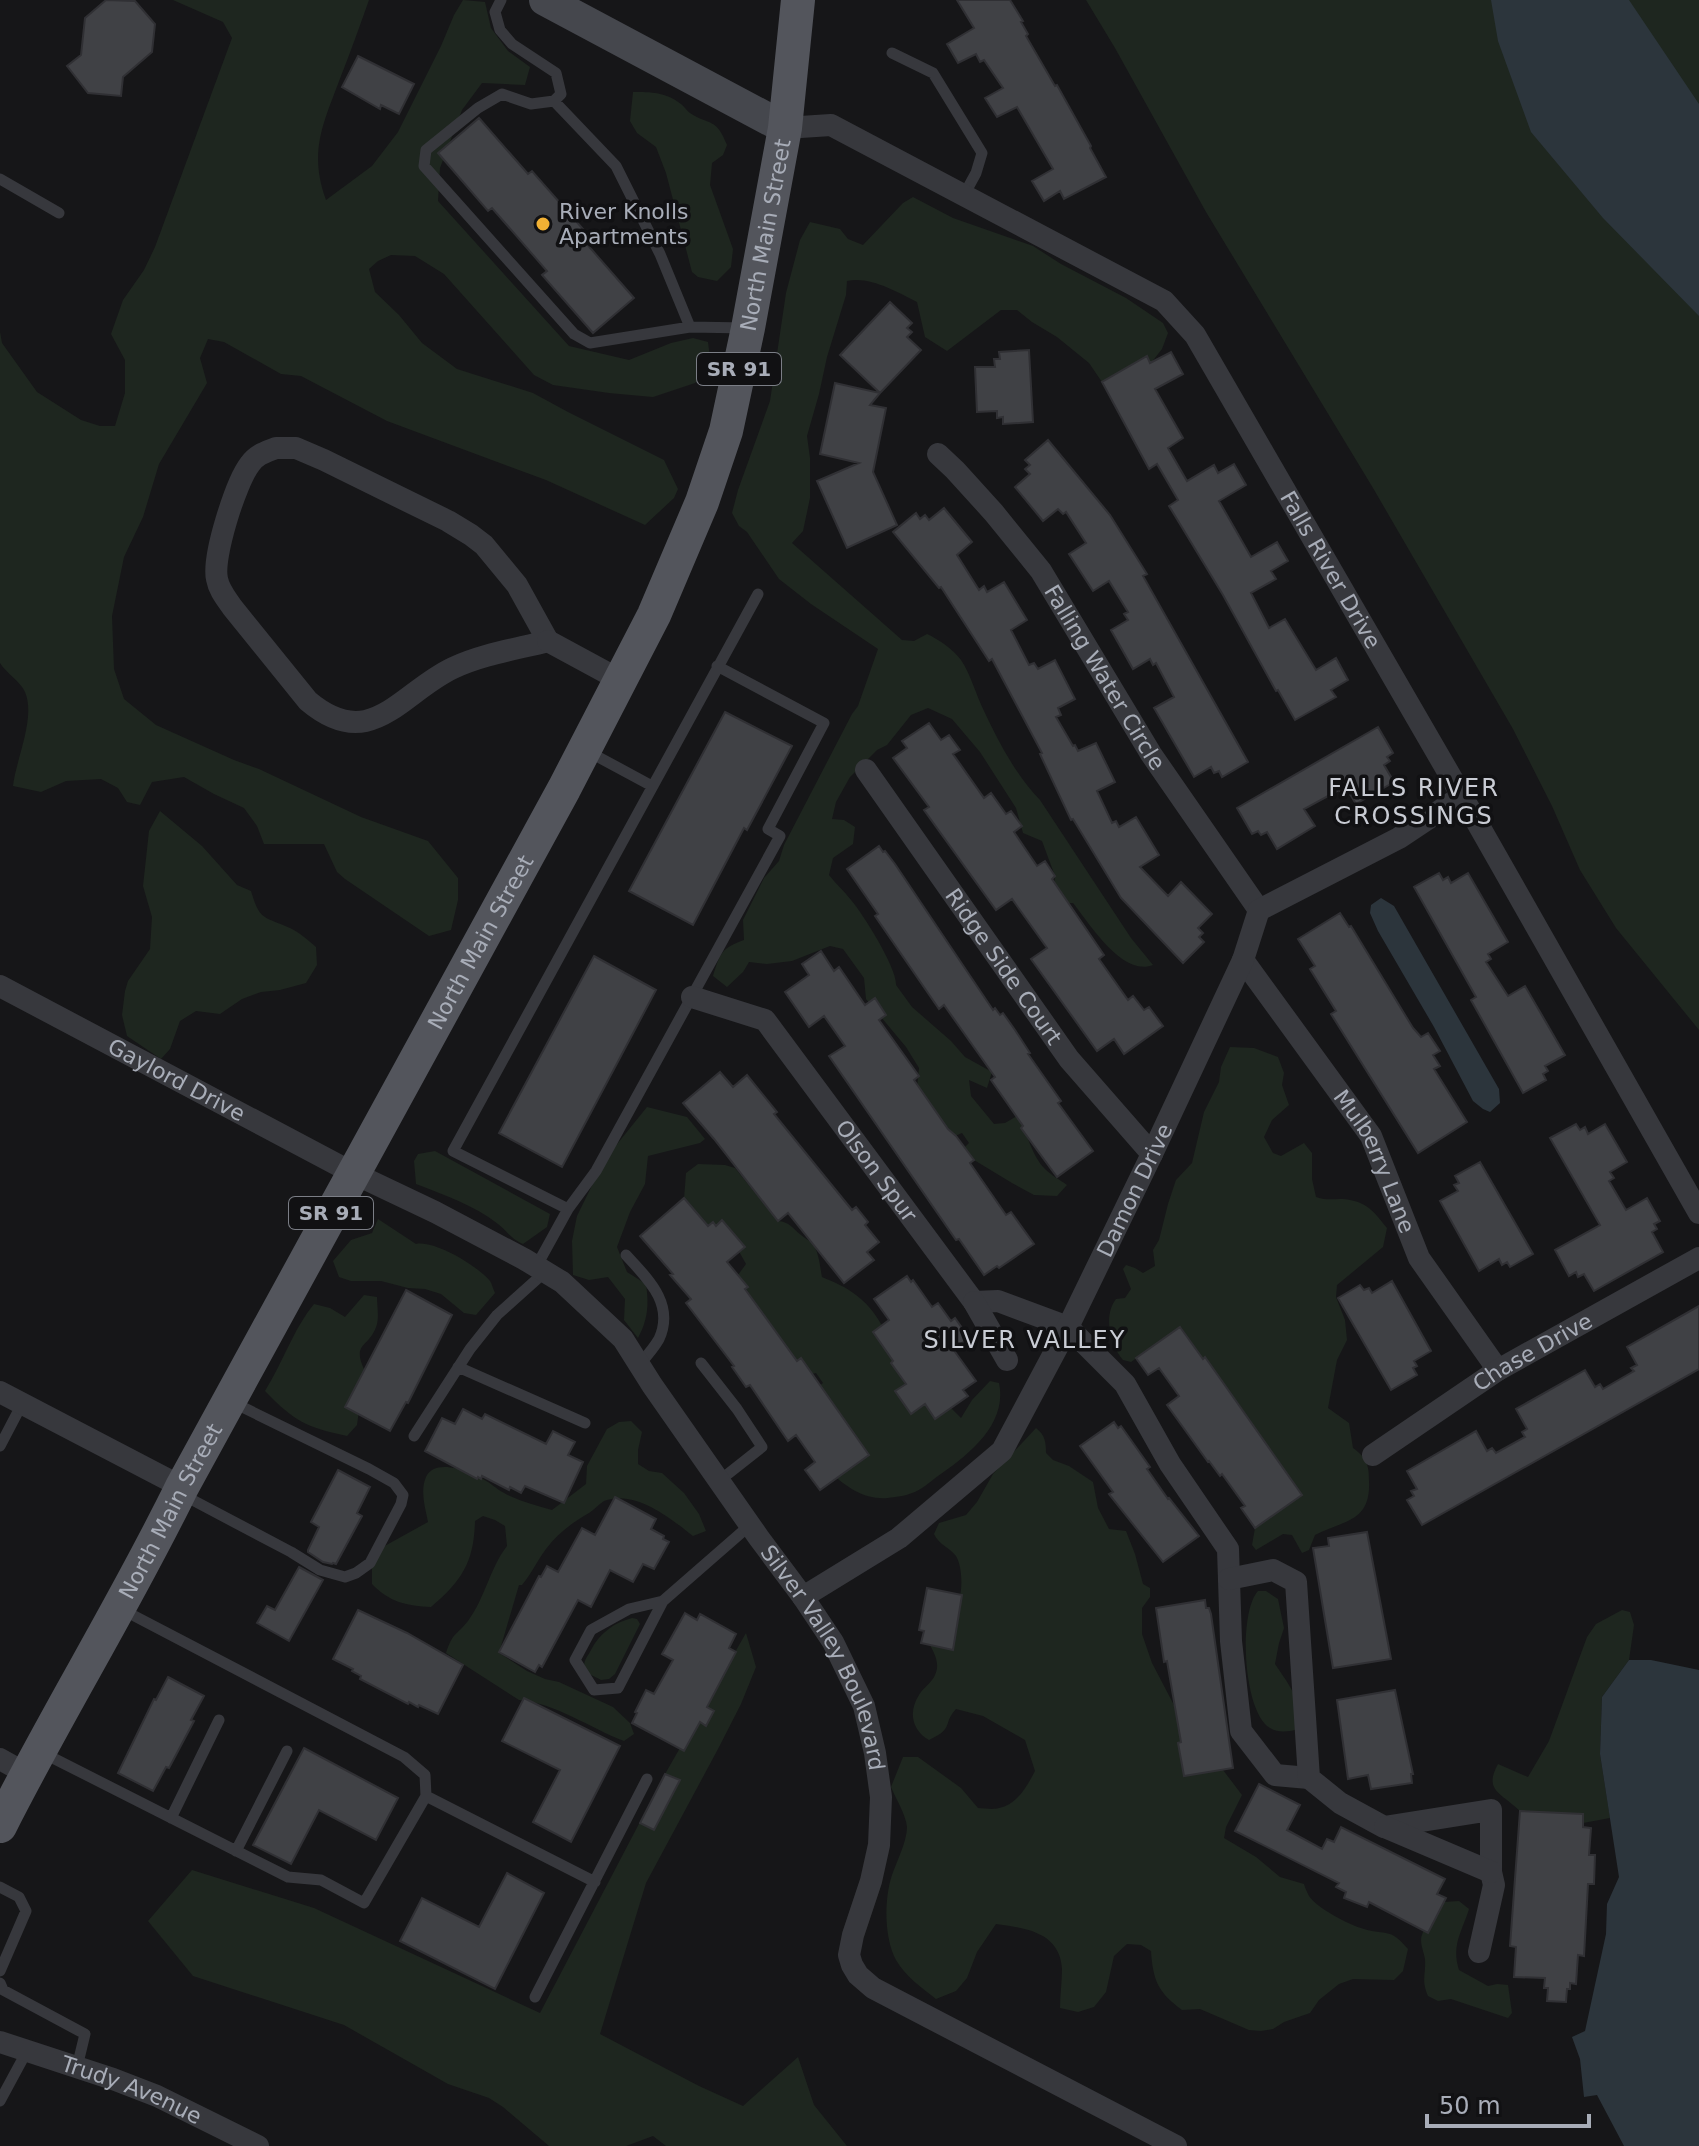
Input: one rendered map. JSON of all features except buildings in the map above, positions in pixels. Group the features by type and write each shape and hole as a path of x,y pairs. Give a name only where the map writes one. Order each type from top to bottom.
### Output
{"main road":[{"name":"North Main Street","path":"0,1826 22,1761 119,1608 584,750 654,615 702,502 726,431 785,128 798,0"}],"street":[{"path":"545,0 785,128"},
{"name":"Falls River Drive","path":"785,128 831,125 1164,301 1195,335 1699,1213"},
{"path":"548,641 465,662 448,670 394,709 364,722 349,722 321,712 308,701 232,607 217,579 218,552 231,507 249,464 260,454 276,448 296,448 448,521 484,545 517,585 548,641 620,680"},
{"name":"Falling Water Circle","path":"938,454 994,513 1041,571 1151,754 1259,910"},
{"name":"Ridge Side Court","path":"866,770 1069,1059 1152,1154"},
{"path":"1259,910 1399,838 1462,796"},
{"name":"Damon Drive","path":"803,1597 899,1538 1002,1451 1068,1327 1152,1154 1243,960 1259,910"},
{"name":"Mulberry Lane","path":"1243,960 1371,1136 1419,1258 1498,1370"},
{"name":"Gaylord Drive","path":"0,986 353,1173"},
{"name":"Olson Spur","path":"692,997 765,1020 974,1302 1007,1360"},
{"name":"Silver Valley Boulevard","path":"353,1173 435,1212 562,1282 623,1339 833,1642 864,1706 881,1797 879,1845 849,1955 858,1975 873,1988 1176,2146"},
{"name":"Chase Drive","path":"1373,1455 1498,1370 1699,1258"},
{"path":"974,1302 998,1301 1068,1327 1125,1384 1170,1464 1228,1549 1231,1641 1241,1731 1275,1775 1309,1778 1340,1803 1384,1827 1491,1872"},
{"path":"0,1392 181,1490"},
{"path":"1229,1579 1273,1570 1296,1582 1309,1778"},
{"path":"1384,1827 1491,1810 1491,1872 1494,1885 1479,1952"},
{"name":"Trudy Avenue","path":"0,2042 157,2096 258,2146"}],"lane":[{"path":"501,0 495,12 500,30 512,44 556,73 561,94 554,101 531,104 502,94 478,108 426,150 424,166 574,334 590,343 690,327 748,328"},
{"path":"892,53 933,73 982,153 964,195"},
{"path":"554,101 616,166 660,254 690,327"},
{"path":"0,179 59,213"},
{"path":"568,1209 453,1151 758,594"},
{"path":"414,1436 458,1367 497,1315 540,1269 568,1209 596,1171 780,836 768,829 824,723 717,666"},
{"path":"584,750 652,786"},
{"path":"626,1255 651,1282 664,1315 658,1341 639,1365"},
{"path":"701,1363 762,1447 719,1481"},
{"path":"458,1367 585,1423"},
{"path":"181,1490 320,1570 345,1577 370,1563 401,1504 403,1495 394,1483 229,1401"},
{"path":"0,1446 22,1404"},
{"path":"663,1601 629,1609 591,1630 575,1660 594,1690 618,1688 663,1601 750,1525"},
{"path":"22,1761 171,1818 288,1877 321,1880 364,1903 426,1796 425,1775 404,1757 119,1608"},
{"path":"171,1818 219,1720"},
{"path":"236,1851 287,1751"},
{"path":"535,1997 647,1779"},
{"path":"426,1796 595,1882"},
{"path":"0,1887 19,1897 26,1911 0,1971"},
{"path":"0,1983 3,1990 85,2034 77,2067"},
{"path":"0,2101 27,2051"}],"shaded area":[{"path":"173,0 369,0 320,137 318,166 326,200 372,166 398,132 463,0 485,2 491,28 508,51 530,67 525,85 482,83 462,110 440,168 438,201 569,346 629,360 671,343 693,338 708,342 711,366 695,383 653,397 553,385 534,375 444,274 415,256 391,255 369,269 375,292 422,343 457,369 533,393 664,460 678,489 674,498 645,525 546,480 387,421 301,376 281,374 224,342 208,339 200,358 207,383 159,464 143,517 124,557 112,616 114,669 124,699 156,725 361,817 428,841 458,878 458,900 451,930 429,936 337,872 324,844 264,844 257,826 244,808 184,777 152,782 140,805 127,802 118,788 101,779 66,781 41,792 13,786 24,739 28,702 23,688 0,663 0,332 2,343 37,392 81,420 100,426 115,426 125,393 125,360 111,334 123,300 144,270 155,247 232,38 223,22"},
{"path":"1086,0 1699,0 1699,1030 1616,928 1580,870 1513,729 1373,488 1206,212"},
{"path":"1491,0 1629,0 1699,104 1699,316 1603,218 1531,132 1498,41"},
{"path":"633,92 670,97 690,113 716,126 727,145 723,155 712,163 710,185 733,249 731,267 717,281 698,277 692,272 666,173 656,147 637,133 630,121"},
{"path":"913,197 953,218 1033,246 1126,298 1163,323 1168,333 1162,349 1151,363 1146,356 1102,382 1089,363 1017,310 1001,310 947,351 925,337 917,302 874,283 847,281 846,295 807,436 810,498 803,531 792,543 902,640 914,641 927,634 958,656 1009,758 1131,938 1153,965 1141,967 1119,956 1073,903 1056,903 1053,897 1055,876 1042,841 1023,833 1016,808 980,752 952,719 928,708 911,715 887,745 877,750 850,777 836,802 832,819 844,820 855,827 853,844 833,858 829,875 871,929 891,967 896,985 912,1007 965,1057 992,1072 987,1088 969,1080 971,1096 994,1124 1005,1123 1017,1116 1040,1163 1067,1185 1057,1196 1034,1195 974,1160 965,1147 969,1143 962,1133 955,1136 916,1098 919,1068 906,1047 866,999 864,978 843,949 830,946 792,961 767,964 749,962 727,987 713,976 722,953 744,940 743,920 764,878 779,861 784,845 858,706 878,649 779,579 732,513 770,401 786,293 800,240 810,222 840,229 848,239 863,245 903,203"},
{"path":"160,811 202,846 237,885 251,891 260,913 303,936 316,947 317,965 306,983 261,992 242,999 220,1014 196,1011 180,1021 170,1049 161,1059 127,1036 122,1015 128,981 150,949 152,917 143,886 149,831"},
{"path":"1381,898 1394,906 1499,1089 1500,1103 1490,1112 1473,1101 1378,931 1370,913 1371,905"},
{"path":"1230,1047 1254,1048 1278,1057 1289,1105 1272,1120 1264,1137 1273,1153 1281,1156 1304,1143 1312,1153 1316,1197 1356,1201 1367,1206 1387,1228 1383,1247 1337,1285 1336,1297 1345,1320 1347,1340 1337,1360 1328,1408 1349,1423 1353,1448 1368,1466 1368,1494 1365,1505 1354,1518 1315,1535 1309,1550 1302,1553 1292,1535 1283,1534 1256,1550 1252,1545 1255,1528 1302,1495 1181,1327 1131,1362 1123,1360 1118,1354 1110,1330 1112,1306 1116,1299 1125,1298 1131,1289 1123,1269 1126,1265 1143,1273 1155,1266 1153,1250 1159,1240 1176,1180 1192,1163 1204,1112 1219,1082 1221,1067"},
{"path":"647,1107 687,1117 705,1139 700,1143 648,1156 645,1184 617,1247 627,1272 646,1284 647,1312 638,1338 624,1320 625,1299 608,1277 589,1280 573,1275 572,1241 577,1216 605,1159"},
{"path":"435,1151 550,1214 547,1227 523,1244 479,1211 416,1184 414,1161 418,1154"},
{"path":"698,1164 735,1168 778,1221 788,1224 812,1243 822,1277 852,1292 875,1314 888,1338 907,1390 935,1407 952,1409 961,1418 972,1400 990,1381 999,1383 997,1412 983,1438 972,1449 922,1488 900,1496 880,1498 864,1495 832,1474 819,1386 823,1383 801,1359 797,1361 738,1275 746,1264 722,1221 716,1226 713,1222 708,1226 684,1199 686,1173"},
{"path":"378,1219 416,1244 433,1246 466,1262 490,1281 495,1293 476,1315 464,1313 441,1294 425,1289 339,1277 333,1261 351,1240 372,1233"},
{"path":"364,1295 377,1297 378,1321 360,1351 368,1377 357,1425 347,1436 302,1422 265,1391 314,1304 330,1308 345,1317"},
{"path":"631,1421 642,1432 638,1464 649,1471 662,1473 684,1493 699,1514 706,1531 693,1536 640,1502 616,1498 604,1501 556,1538 526,1580 519,1585 499,1653 527,1671 613,1707 630,1723 634,1734 624,1741 559,1711 519,1700 446,1653 453,1638 474,1612 507,1546 505,1526 483,1516 475,1521 472,1548 464,1570 431,1607 406,1604 385,1595 372,1584 372,1564 381,1548 428,1522 423,1488 431,1471 456,1468 482,1478 510,1496 552,1510 586,1484 587,1466 607,1429 619,1422"},
{"path":"1036,1428 1044,1439 1046,1453 1053,1460 1069,1466 1093,1482 1098,1508 1109,1529 1126,1531 1143,1584 1150,1588 1150,1597 1142,1608 1142,1634 1152,1663 1175,1707 1184,1776 1223,1770 1242,1795 1226,1827 1224,1838 1256,1857 1280,1877 1304,1884 1313,1901 1334,1916 1396,1938 1408,1949 1403,1971 1394,1980 1353,1979 1339,1984 1319,2000 1310,2013 1261,2031 1249,2030 1200,2009 1182,2010 1162,1991 1155,1978 1151,1951 1141,1945 1127,1944 1114,1956 1106,1992 1094,2007 1078,2012 1060,2008 1062,1969 1055,1947 1029,1930 996,1924 977,1952 967,1978 956,1991 936,1999 914,1981 896,1960 887,1930 887,1907 889,1885 904,1845 907,1827 891,1787 903,1757 918,1757 961,1788 978,1808 997,1809 1011,1803 1021,1794 1035,1771 1025,1740 983,1716 956,1709 945,1729 929,1740 915,1726 913,1714 916,1701 937,1668 929,1643 954,1612 960,1595 961,1574 956,1556 934,1534 939,1523 966,1515 993,1474"},
{"path":"1258,1591 1266,1591 1278,1599 1284,1628 1275,1664 1294,1694 1300,1729 1281,1731 1270,1728 1254,1703 1246,1662 1246,1640 1248,1619"},
{"path":"1622,1610 1630,1612 1634,1625 1629,1660 1602,1697 1600,1754 1610,1818 1583,1823 1583,1814 1520,1811 1494,1786 1498,1764 1528,1777 1549,1741 1587,1637 1596,1624"},
{"path":"632,1618 640,1624 615,1674 601,1680 588,1672 585,1661 598,1639 613,1626"},
{"path":"746,1633 756,1667 741,1704 646,1883 600,2034 743,2106 798,2057 814,2105 847,2146 666,2146 653,2136 626,2146 549,2146 489,2098 448,2084 344,2025 193,1976 148,1921 192,1870 314,1908 540,2013 665,1774"},
{"path":"1629,1660 1651,1660 1699,1670 1699,2146 1624,2146 1597,2095 1584,2097 1580,2059 1572,2037 1585,2031 1606,1934 1607,1904 1619,1877 1600,1754 1602,1697"},
{"path":"1459,1901 1469,1909 1457,1946 1459,1970 1488,1986 1508,1985 1512,2013 1508,2018 1451,1999 1438,2001 1428,1996 1424,1981 1422,1935 1444,1902"}],"place":[{"name":"River Knolls Apartments","path":"543,224"}],"district":[{"name":"FALLS RIVER CROSSINGS","path":"1414,802"},
{"name":"SILVER VALLEY","path":"1025,1340"}]}
